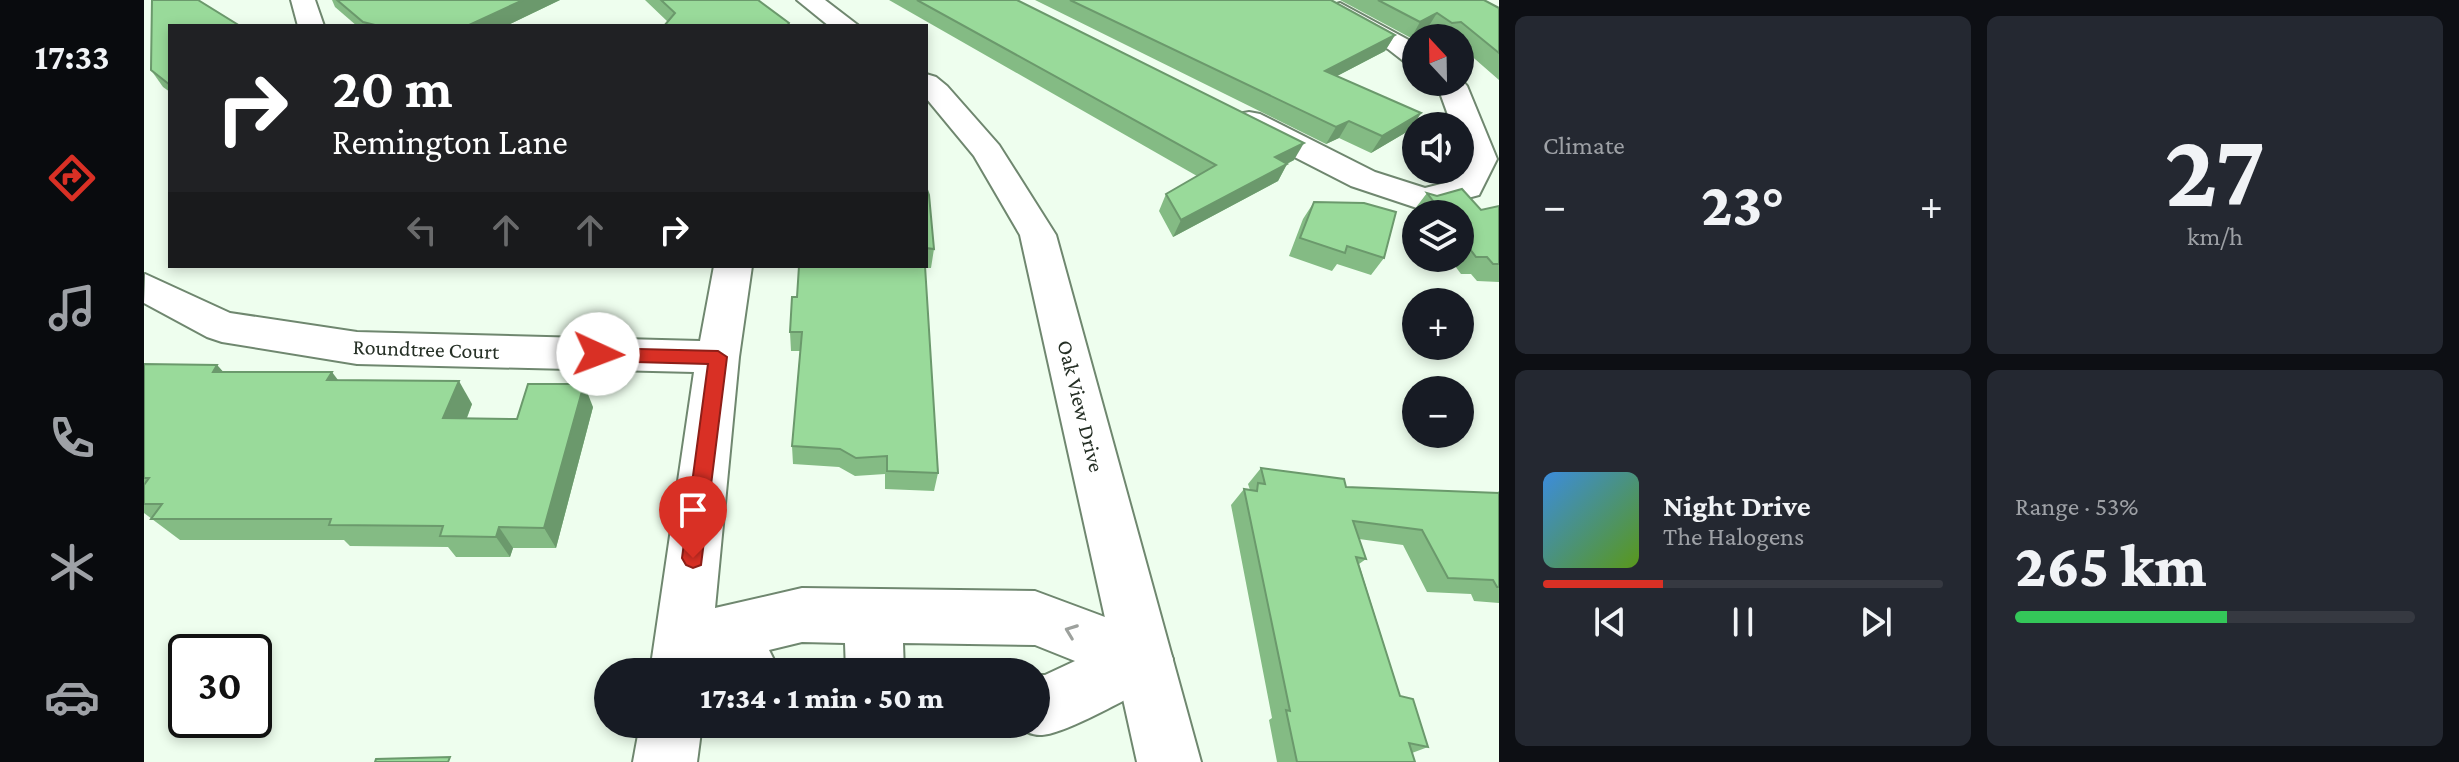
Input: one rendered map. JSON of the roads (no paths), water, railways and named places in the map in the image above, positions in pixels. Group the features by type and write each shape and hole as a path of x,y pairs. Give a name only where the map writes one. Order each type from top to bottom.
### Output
{"street":[{"path":"303,0 310,24"},
{"path":"809,0 843,24"},
{"path":"1334,8 1402,46"},
{"name":"Oak View Drive","path":"928,85 988,152 1038,235 1169,762"},
{"path":"1221,107 1363,179 1423,199 1467,188 1481,159 1456,96"},
{"path":"733,268 718,357 681,658 802,615 1035,618 1144,659"},
{"name":"Roundtree Court","path":"145,287 222,327 357,348 718,357"},
{"path":"873,616 874,658"},
{"path":"1050,704 1144,659"},
{"path":"665,762 669,738"}]}
